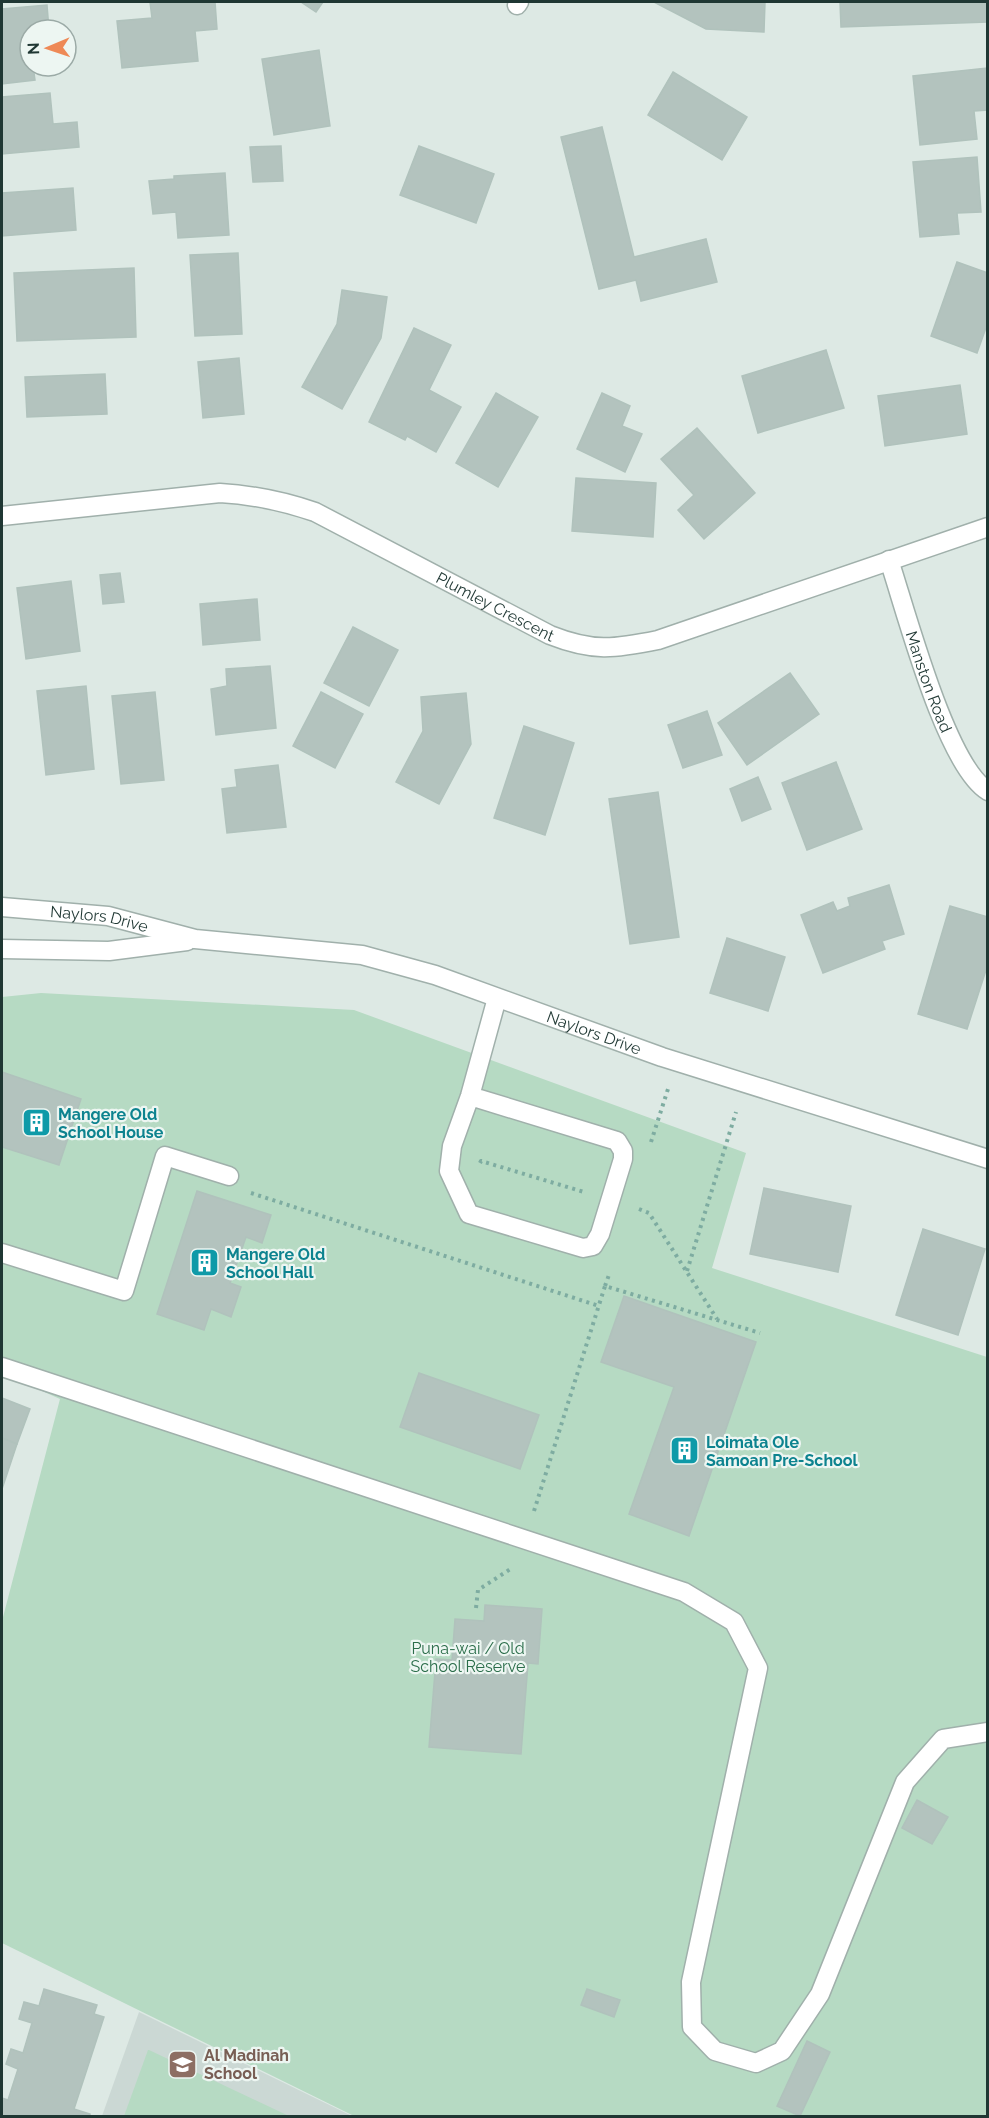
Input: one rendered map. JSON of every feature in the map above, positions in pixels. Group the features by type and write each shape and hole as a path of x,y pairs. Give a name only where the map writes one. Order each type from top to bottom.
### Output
{"street":[{"name":"Plumley Crescent","path":"2,516 220,493 251,495 283,501 315,512 550,635 583,647 617,648 658,640 987,527"},
{"name":"Manston Road","path":"889,560 953,748 976,782 987,791"},
{"name":"Naylors Drive","path":"2,907 108,916 195,939 362,956 435,975 662,1057 987,1159"},
{"name":"Naylors Drive","path":"2,949 110,951 195,939"},
{"path":"470,1096 617,1141 623,1151 623,1160 593,1246 583,1248 469,1214 449,1171 452,1146 470,1096 497,998"},
{"path":"2,1253 124,1291 165,1156 229,1176"},
{"path":"2,1367 684,1592 734,1622 758,1668 691,1983 692,2027 715,2051 756,2063 782,2050 820,1994 905,1782 943,1739 987,1732"}],"path":[{"path":"686,1272 745,1082"},
{"path":"229,1176 234,1187 599,1306"},
{"path":"476,1608 478,1590 514,1567 525,1540 605,1286 760,1333"}],"shaded area":[{"name":"Al Madinah School","path":"139,2012 352,2116 102,2116"}],"green space":[{"name":"Puna-wai / Old School Reserve","path":"41,993 354,1010 746,1153 712,1268 987,1357 987,2116 354,2116 2,1943 2,1621 60,1399 2,1373 2,997"},
{"path":"149,2050 289,2116 124,2116"}],"building":[{"path":"150,2 215,2 217,29 195,31 198,61 122,68 117,21 152,18"},
{"path":"301,2 323,2 316,12"},
{"path":"654,2 765,2 764,32 706,29"},
{"path":"840,2 988,2 988,22 841,27"},
{"path":"47,5 48,18 18,18 18,78 35,78 35,80 2,84 2,9"},
{"path":"319,50 330,126 274,135 262,59"},
{"path":"987,68 988,110 974,111 977,139 920,145 913,76"},
{"path":"673,72 747,117 722,160 648,115"},
{"path":"50,93 53,124 77,122 79,147 2,154 2,97"},
{"path":"602,127 634,257 706,239 717,282 641,301 636,280 599,289 561,137"},
{"path":"281,146 283,181 253,182 250,147"},
{"path":"419,146 494,174 476,223 400,195"},
{"path":"977,157 981,212 957,213 959,234 920,237 913,162"},
{"path":"225,173 229,235 178,238 176,212 153,214 149,181 174,179 174,176"},
{"path":"73,188 76,230 2,236 2,193"},
{"path":"238,253 242,334 195,336 190,255"},
{"path":"957,262 988,273 988,322 977,353 931,336"},
{"path":"134,268 136,337 17,341 14,273"},
{"path":"342,290 387,297 381,338 342,409 302,387 337,324"},
{"path":"414,328 451,345 429,390 461,407 436,452 407,436 405,440 369,422"},
{"path":"826,350 844,408 758,433 742,376"},
{"path":"239,358 244,414 203,418 198,362"},
{"path":"105,374 107,414 27,417 25,377"},
{"path":"960,385 967,434 885,446 878,396"},
{"path":"496,393 538,417 498,487 456,463"},
{"path":"602,393 630,406 622,426 642,434 625,472 577,449"},
{"path":"697,428 755,493 704,539 678,510 694,495 661,459"},
{"path":"576,478 656,483 653,537 572,531"},
{"path":"120,573 124,602 103,604 100,575"},
{"path":"71,581 80,651 26,659 17,588"},
{"path":"257,599 260,640 203,645 200,604"},
{"path":"353,627 398,650 369,706 324,683"},
{"path":"270,666 276,728 216,735 211,689 227,686 226,669"},
{"path":"790,673 819,714 747,765 718,723"},
{"path":"86,686 94,769 46,775 37,691"},
{"path":"155,692 164,780 121,784 112,696"},
{"path":"321,692 363,714 335,768 293,746"},
{"path":"466,693 471,744 439,804 396,782 423,731 421,697"},
{"path":"707,711 722,755 683,768 668,725"},
{"path":"524,726 574,743 545,835 494,818"},
{"path":"836,762 862,829 807,850 782,783"},
{"path":"278,765 286,827 227,833 222,789 237,787 235,770"},
{"path":"758,777 771,809 742,821 730,789"},
{"path":"658,792 679,937 630,944 609,799"},
{"path":"889,885 904,934 882,941 885,949 823,973 801,915 833,902 837,911 850,906 848,898"},
{"path":"950,906 988,917 988,964 967,1029 918,1014"},
{"path":"727,938 785,957 768,1011 710,993"},
{"name":"Mangere Old School House","path":"2,1072 81,1099 59,1165 2,1147"},
{"path":"764,1188 851,1206 838,1272 750,1254"},
{"name":"Mangere Old School Hall","path":"197,1191 271,1215 262,1243 246,1237 230,1283 241,1287 231,1317 211,1309 204,1330 157,1314"},
{"path":"923,1229 985,1249 958,1335 896,1315"},
{"name":"Loimata Ole Samoan Pre-School","path":"624,1296 756,1342 689,1536 629,1514 674,1387 601,1362"},
{"path":"419,1373 539,1415 520,1469 400,1427"},
{"path":"2,1398 30,1409 17,1444 2,1438"},
{"path":"2,1438 17,1444 2,1489"},
{"path":"485,1605 542,1609 538,1664 528,1663 521,1754 429,1747 436,1659 452,1660 455,1619 484,1621"},
{"path":"917,1800 948,1817 932,1844 902,1828"},
{"path":"44,1989 97,2005 94,2014 104,2017 74,2109 90,2114 90,2116 2,2116 2,2098 8,2100 18,2069 6,2064 11,2049 23,2053 32,2023 19,2019 24,2002 39,2006"},
{"path":"587,1989 620,2000 614,2017 581,2005"},
{"path":"807,2041 830,2052 800,2116 777,2106"}],"place":[{"name":"Mangere Old School House","path":"37,1123"},
{"name":"Mangere Old School Hall","path":"205,1263"},
{"name":"Loimata Ole Samoan Pre-School","path":"685,1451"},
{"name":"Al Madinah School","path":"183,2064"}]}
